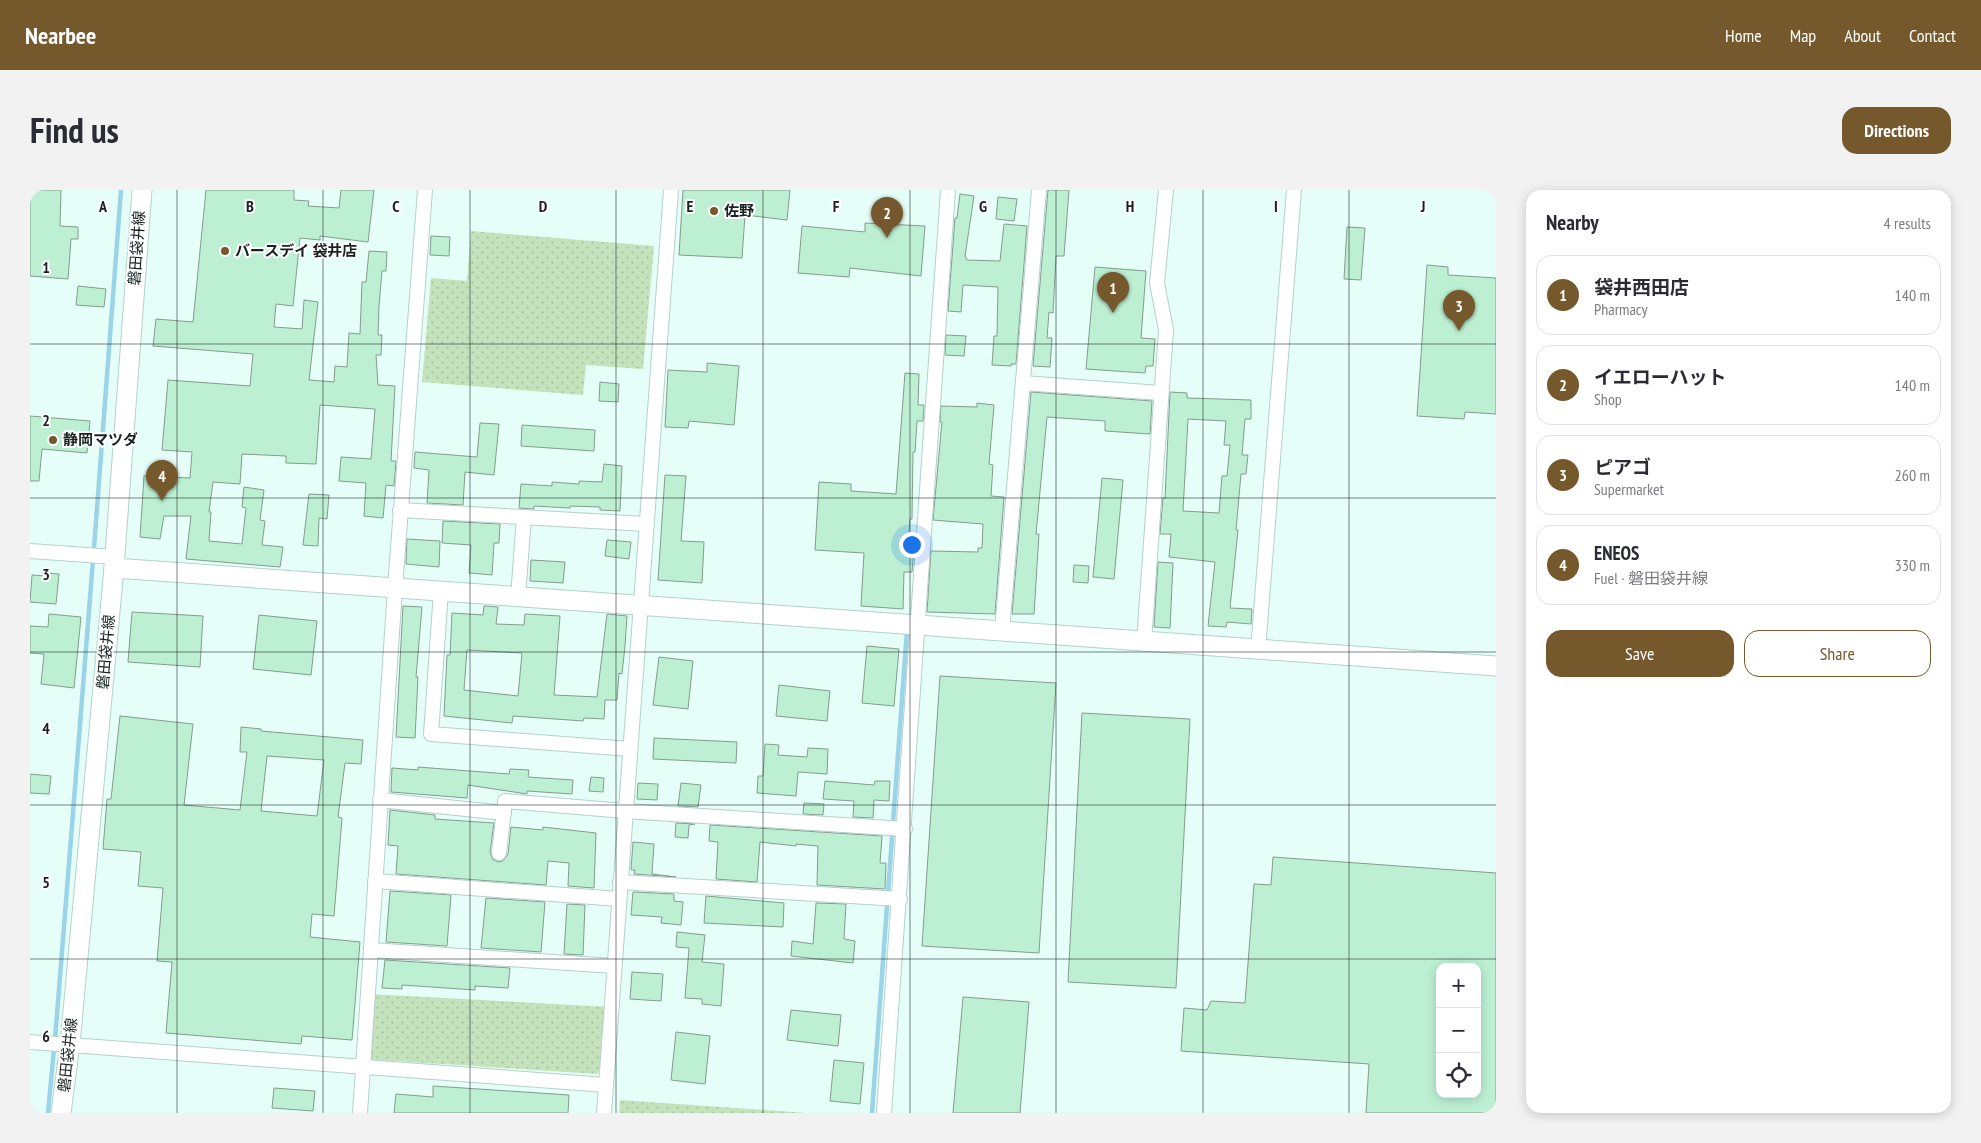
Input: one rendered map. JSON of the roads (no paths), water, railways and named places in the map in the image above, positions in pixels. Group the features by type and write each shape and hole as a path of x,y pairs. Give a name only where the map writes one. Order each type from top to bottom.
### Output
{"street":[{"name":"磐田袋井線","path":"61,1113 70,1044 114,562 142,190"},
{"path":"360,1113 400,510 425,190"},
{"path":"604,1113 671,190"},
{"path":"884,1113 897,899 948,190"},
{"path":"1002,631 1039,190"},
{"path":"1144,642 1166,330 1157,283 1166,190"},
{"path":"1258,650 1294,190"},
{"path":"1023,383 1161,393"},
{"path":"400,510 646,524"},
{"path":"518,597 524,517"},
{"path":"30,550 114,562 395,588 1496,666"},
{"path":"441,591 431,734 630,749"},
{"path":"380,800 504,813"},
{"path":"499,853 505,801 625,811 903,828"},
{"path":"375,881 619,899"},
{"path":"620,882 897,899"},
{"path":"371,950 614,966"},
{"path":"30,1042 606,1085"}],"waterway":[{"path":"94,548 121,190"},
{"path":"55,1040 93,560"},
{"path":"872,1113 907,630"},
{"path":"48,1113 54,1049"}],"place":[{"name":"佐野","path":"714,211"},
{"name":"イエローハット","path":"887,238"},
{"name":"バースデイ 袋井店","path":"225,251"},
{"name":"袋井西田店","path":"1113,313"},
{"name":"ピアゴ","path":"1459,331"},
{"name":"静岡マツダ","path":"53,440"},
{"name":"ENEOS","path":"162,501"}]}
